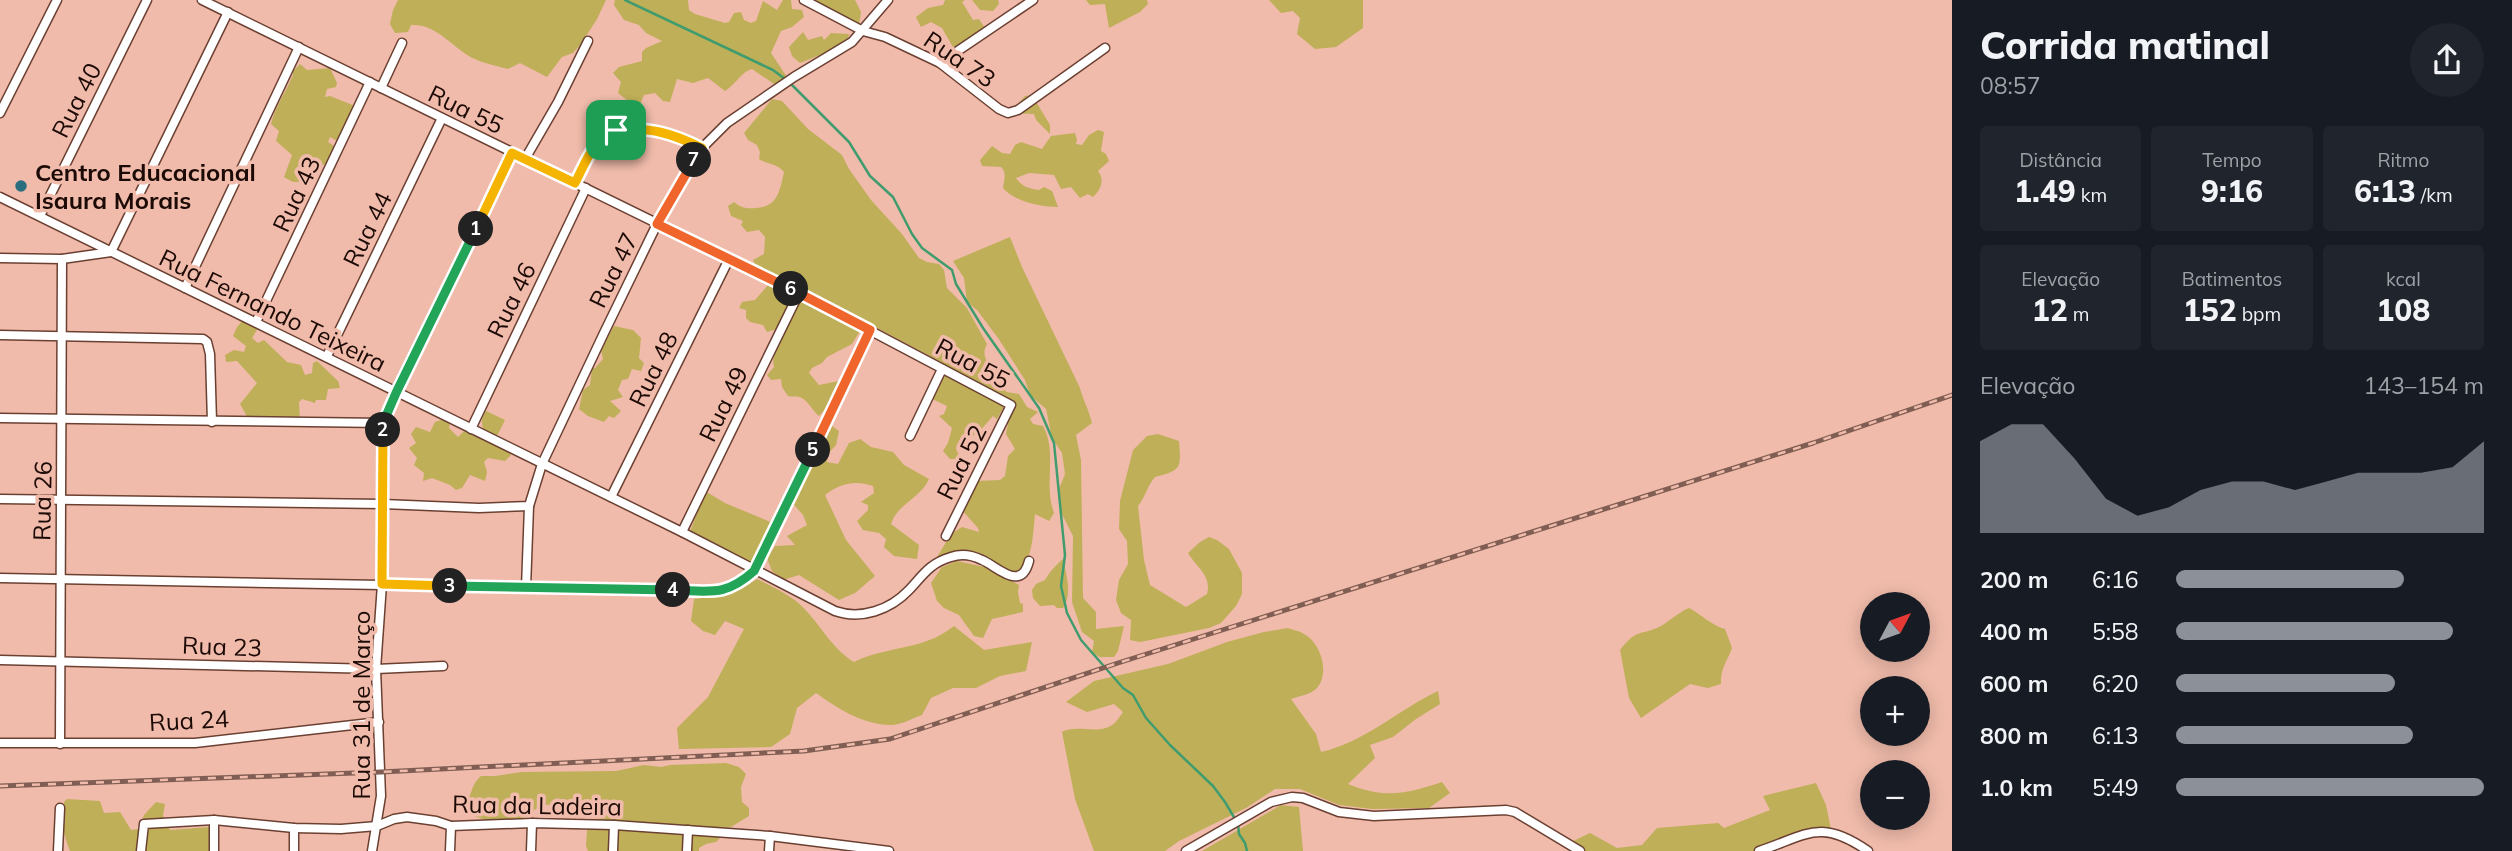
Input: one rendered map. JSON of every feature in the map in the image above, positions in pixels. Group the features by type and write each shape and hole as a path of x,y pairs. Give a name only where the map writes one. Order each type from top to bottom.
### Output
{"street":[{"path":"0,113 57,0"},
{"name":"Rua 40","path":"40,216 146,0"},
{"name":"Rua 55","path":"202,0 799,293 1011,405"},
{"name":"Rua 73","path":"804,0 863,31 886,37 940,63 999,109 1008,113 1018,110 1105,48"},
{"name":"Rua 47","path":"526,587 529,506 542,464 657,224 702,148 727,123 794,77 840,50 863,31 888,0"},
{"path":"940,63 1034,0"},
{"path":"0,258 62,259 111,253 228,12"},
{"path":"525,159 558,102 588,41"},
{"path":"381,88 402,43"},
{"path":"185,288 299,47"},
{"name":"Rua 43","path":"256,322 370,82"},
{"name":"Rua 44","path":"327,356 442,118"},
{"path":"575,183 595,144 604,135 616,130 640,128 659,131 702,148"},
{"name":"Rua 31 de Março","path":"372,851 382,796 376,669 382,584 383,423 512,153"},
{"name":"Rua 46","path":"471,429 586,188"},
{"name":"Rua Fernando Teixeira","path":"0,197 682,532 835,611 855,616 895,602 911,589 926,569 952,556 972,555 986,561 1003,574 1012,576 1021,575 1027,569 1029,561"},
{"name":"Rua 26","path":"60,744 64,335 62,259"},
{"name":"Rua 48","path":"611,497 729,259"},
{"name":"Rua 49","path":"682,532 799,293"},
{"path":"0,578 712,591 728,589 738,585 754,571 870,330"},
{"path":"0,335 203,339 209,346 212,422"},
{"path":"911,436 942,369"},
{"name":"Rua 52","path":"946,536 1011,405"},
{"path":"0,418 383,423"},
{"path":"0,499 383,504 479,508 529,506"},
{"name":"Rua 23","path":"0,660 376,669 443,666"},
{"name":"Rua 24","path":"0,743 195,743 379,722"},
{"path":"1186,851 1272,802 1292,797 1303,798 1339,812 1374,817 1506,810 1516,812 1580,851"},
{"path":"58,851 60,808"},
{"name":"Rua da Ladeira","path":"141,851 144,824 214,820 294,828 341,829 377,826 407,817 451,826 532,823 688,830 769,836 889,851"},
{"path":"214,820 214,851"},
{"path":"531,851 532,823"},
{"path":"613,851 614,825"},
{"path":"450,851 451,826"},
{"path":"294,828 294,851"},
{"path":"687,851 688,830"},
{"path":"1759,851 1794,836 1818,832 1847,839 1868,851"},
{"path":"769,836 769,851"}],"shaded area":[{"path":"398,0 606,0 581,44 573,53 562,57 547,77 520,63 508,69 479,61 437,32 420,25 411,25 408,32 395,33 390,24"},
{"path":"615,0 688,0 689,10 695,14 725,23 729,22 734,13 741,12 744,20 751,23 756,21 763,1 777,10 783,0 791,0 792,9 802,10 804,17 792,27 781,31 771,53 787,77 777,86 752,69 725,91 708,78 693,83 677,79 670,102 663,101 655,93 644,95 638,109 618,93 621,82 613,73 619,67 642,61 642,52 646,48 662,41 646,33 639,25 624,20 614,5"},
{"path":"810,0 855,0 861,12 859,25"},
{"path":"945,0 965,0 962,2 973,20 979,19 985,28 954,49 942,28 931,22 921,27 916,17 928,8 943,5"},
{"path":"972,0 998,0 999,4 993,11 980,10"},
{"path":"1086,0 1147,0 1148,4 1140,12 1109,28 1105,4 1090,5"},
{"path":"1269,0 1363,0 1363,28 1336,47 1315,49 1297,34 1300,18 1293,11 1281,13"},
{"path":"803,32 808,40 822,36 824,40 831,33 849,34 848,40 830,51 800,63 792,56 789,47"},
{"path":"300,64 307,70 330,68 337,83 336,87 327,89 325,97 330,96 355,106 342,137 337,141 330,137 328,142 334,146 334,151 330,163 323,165 308,159 299,182 293,182 284,177 292,155 276,141 279,131 271,124 293,71"},
{"path":"1032,95 1050,125 1050,134 1036,120 1034,114 1013,113 1012,106 1016,106 1025,96"},
{"path":"772,99 782,101 808,129 842,155 871,200 902,234 919,258 939,264 944,270 947,288 967,308 987,344 986,359 1002,380 1006,392 1019,394 1027,407 1038,412 1030,419 1033,424 1043,426 1050,447 1050,491 1054,513 1049,521 1035,514 1028,557 1018,572 1009,572 998,567 983,554 976,552 937,557 951,534 962,527 979,532 960,508 976,481 1000,480 1005,476 1008,456 1015,449 1006,434 1013,401 1007,401 997,419 993,416 978,433 958,444 956,449 959,455 950,459 943,451 952,428 939,416 944,414 947,406 932,399 945,368 943,363 794,284 756,267 753,260 764,254 765,237 759,230 747,232 741,225 743,221 731,216 728,206 734,202 747,208 763,207 777,196 784,172 759,159 757,145 748,140 744,133"},
{"path":"1098,130 1104,132 1101,151 1109,161 1098,171 1101,184 1093,197 1088,194 1080,198 1071,187 1061,189 1054,175 1029,173 1016,178 1029,188 1039,190 1044,187 1052,191 1058,207 1036,205 1014,197 1003,188 1003,169 982,166 980,160 992,146 1002,153 1010,154 1015,145 1021,142 1042,149 1051,136 1075,133 1076,144 1082,145 1089,135"},
{"path":"1010,237 1080,388 1092,423 1076,435 1081,460 1083,598 1096,612 1096,629 1124,626 1114,657 1100,657 1092,653 1094,641 1082,632 1072,602 1073,536 1061,512 1059,489 1065,474 1062,453 1052,438 1046,409 1030,395 1025,380 998,338 977,310 967,302 964,278 953,261"},
{"path":"770,283 860,331 852,344 827,357 809,373 819,385 839,381 832,400 819,416 802,398 788,396 782,387 781,379 771,380 767,375 774,367 780,328 767,332 763,325 750,322 746,318 746,310 739,308 742,302 755,300"},
{"path":"243,320 258,328 252,338 258,343 264,340 287,362 301,365 305,375 312,373 313,363 317,361 338,381 340,388 328,389 326,400 316,400 315,403 302,399 299,402 300,421 292,424 274,426 249,420 240,404 257,383 237,361 226,362 225,355 234,350 244,352 246,346 233,336"},
{"path":"614,326 633,330 641,338 639,358 644,363 641,371 632,369 628,379 622,380 618,390 623,397 610,401 621,411 614,418 609,416 604,422 579,409 583,390 590,385 592,368 603,359 601,350"},
{"path":"486,411 505,420 497,436 511,455 505,461 488,458 484,462 487,472 485,481 470,475 462,488 456,490 432,478 423,481 424,473 414,465 417,458 409,448 416,443 411,434 416,427 430,432 435,422 444,419 450,422 449,428 458,437 465,430 480,435 484,431 482,421"},
{"path":"832,426 839,431 836,445 828,454 827,462 838,464 849,443 860,439 871,447 893,452 904,465 929,479 921,491 898,511 891,524 919,545 917,559 894,556 884,547 886,539 879,533 863,530 857,521 868,510 868,505 861,502 874,493 873,486 848,484 825,495 846,540 875,576 855,593 839,600 799,575 783,580 772,571 767,558 775,546 795,545 787,536 807,525 803,515 789,499 808,475"},
{"path":"1158,434 1179,441 1180,457 1175,470 1155,477 1138,506 1144,560 1150,585 1186,607 1207,594 1206,577 1188,553 1209,537 1229,549 1242,573 1242,594 1236,606 1221,623 1209,628 1140,642 1130,640 1131,620 1121,613 1116,600 1119,580 1128,564 1127,541 1119,529 1120,501 1133,450 1147,436"},
{"path":"705,491 725,503 773,523 755,562 750,563 690,532"},
{"path":"1063,559 1068,584 1066,602 1063,608 1054,605 1040,606 1033,598 1032,590 1036,584 1045,580"},
{"path":"957,561 989,568 1019,585 1023,612 992,619 983,638 974,636 959,615 944,608 937,601 931,583 942,567"},
{"path":"757,579 796,601 838,649 854,662 930,640 954,626 984,650 1032,642 1026,671 1000,676 976,688 953,688 931,698 922,715 895,725 861,719 816,693 797,708 790,734 771,747 679,749 677,728 708,697 744,629 725,621 715,635 703,631 691,621 694,599 727,593"},
{"path":"1689,608 1725,629 1732,648 1723,670 1721,684 1708,688 1690,684 1641,718 1629,698 1620,650 1634,636 1659,627"},
{"path":"1288,628 1310,638 1322,659 1323,674 1317,688 1291,699 1316,734 1321,752 1352,741 1438,691 1440,704 1393,737 1370,745 1375,758 1348,784 1373,792 1395,793 1442,782 1450,793 1429,808 1372,809 1339,805 1300,789 1275,789 1246,808 1179,841 1165,851 1094,851 1075,799 1062,732 1106,728 1115,723 1123,712 1114,704 1087,712 1066,702 1094,681 1168,664 1227,642"},
{"path":"726,763 739,767 746,774 741,787 742,802 749,808 749,816 731,827 712,829 617,823 590,817 578,808 571,810 565,804 544,805 534,810 531,819 489,820 471,813 468,806 473,787 481,776 522,772 616,771 644,765 661,767"},
{"path":"1816,783 1826,805 1832,834 1794,837 1754,851 1580,851 1567,844 1590,833 1617,848 1642,845 1657,828 1718,823 1724,828 1770,810 1763,796"},
{"path":"67,799 100,801 104,813 120,812 131,830 139,829 144,815 156,802 165,804 163,816 170,830 209,827 210,851 70,851 63,821 64,802"},
{"path":"1281,805 1299,807 1303,851 1202,851"},
{"path":"596,827 693,836 713,834 721,837 716,842 699,848 699,851 588,851 587,830"}],"waterway":[{"path":"625,0 773,70 785,79"},
{"path":"790,83 849,142 870,176 893,197 922,248 952,270 956,284 983,328 1039,408 1054,443 1065,555 1061,586 1067,613 1081,640 1123,688 1133,695 1146,718 1213,786 1238,824 1239,834 1247,851"}],"railway":[{"path":"0,786 381,772 804,751 890,739 1118,663 1813,443 1952,395"}],"place":[{"name":"Centro Educacional Isaura Morais","path":"21,186"}],"route":[{"path":"640,128 659,131 702,148 657,224 870,330 754,571 738,585 712,591 382,584 383,423 512,153 575,183 595,144 604,135 616,130 640,128"}]}
